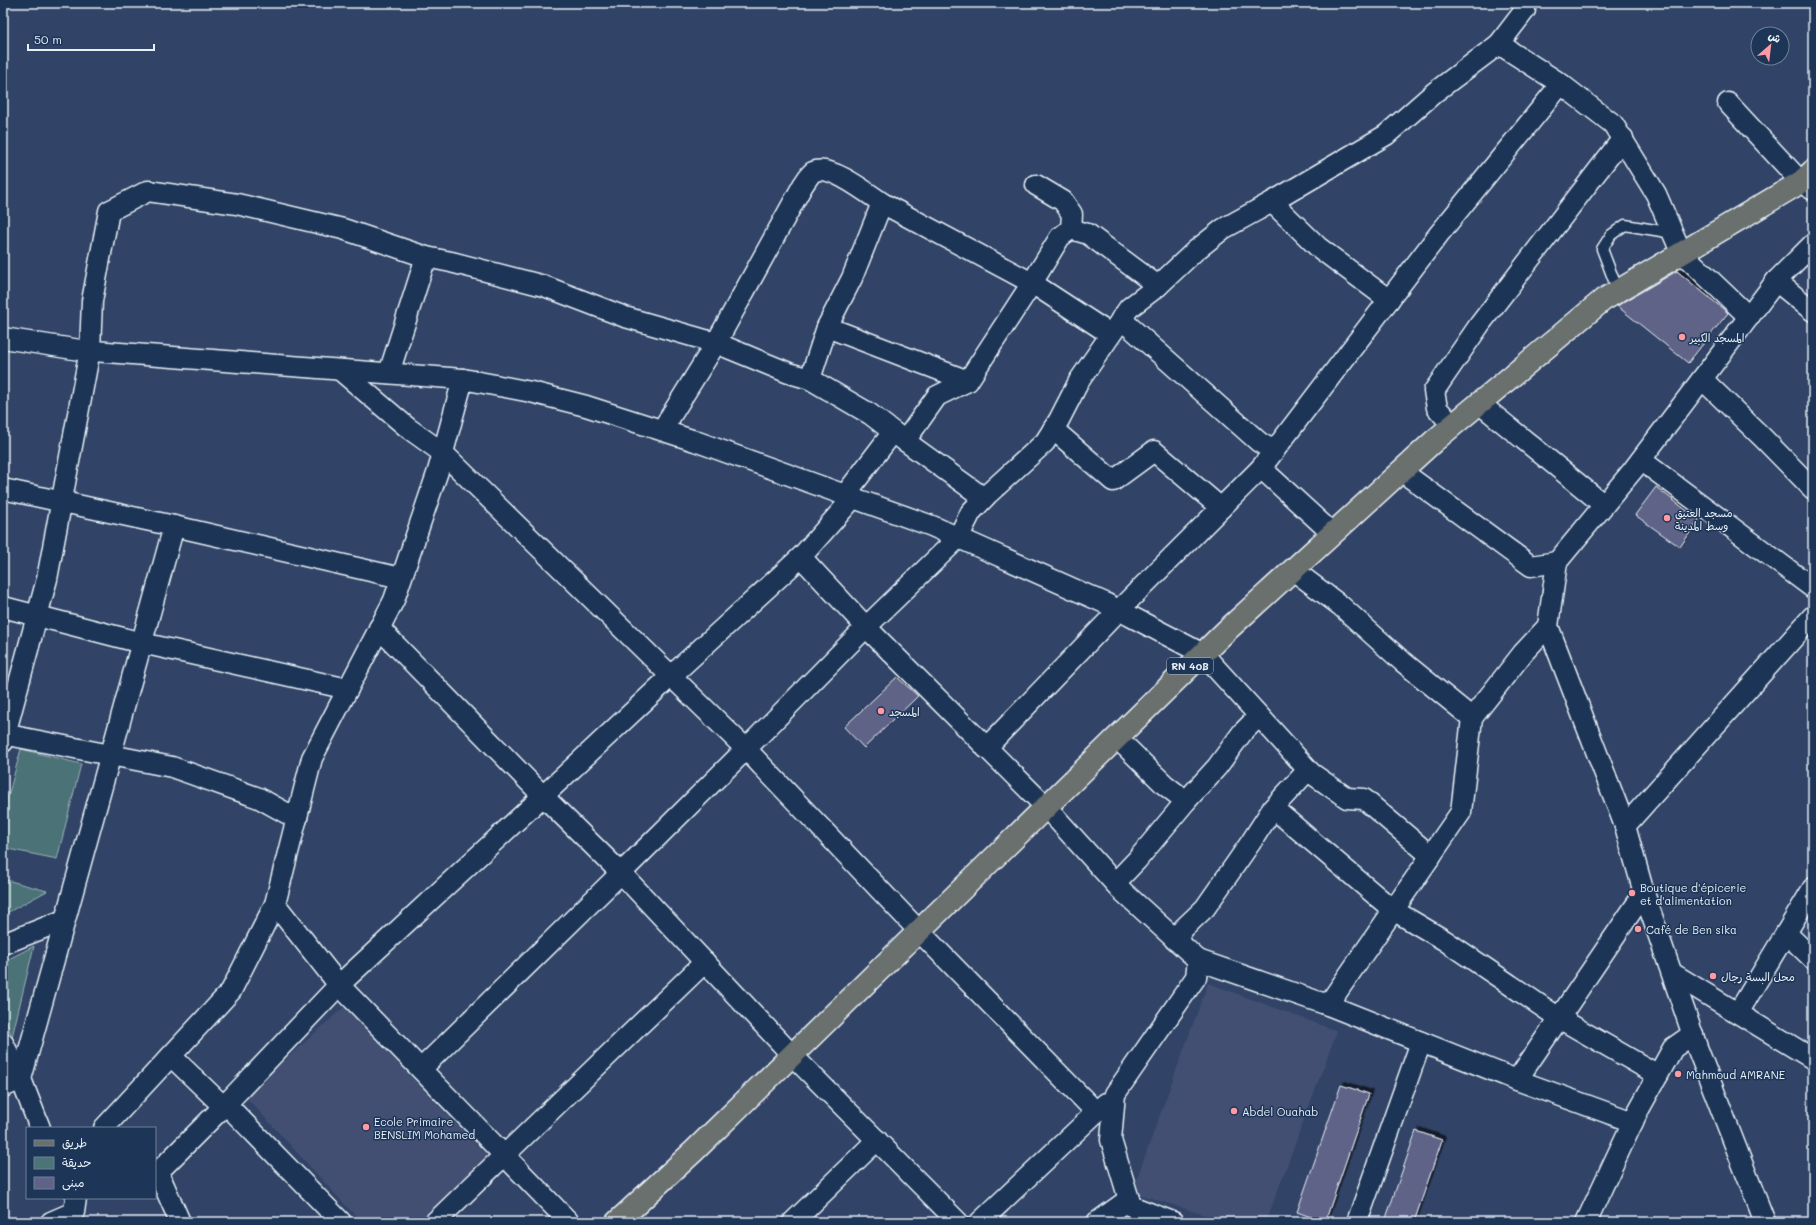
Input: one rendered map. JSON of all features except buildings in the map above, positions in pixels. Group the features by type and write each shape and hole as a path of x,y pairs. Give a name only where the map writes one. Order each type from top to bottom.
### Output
{"main road":[{"name":"RN 40B","path":"617,1222 694,1151 1203,654 1332,534 1452,426 1602,300 1618,290 1677,242 1809,181"}],"street":[{"path":"421,1069 746,749 866,627 958,538 971,512 984,498 1045,442 1079,381 1129,308 1158,286 1195,251 1223,229 1386,136 1435,92 1499,44 1525,5"},
{"path":"1499,44 1561,84 1613,124 1656,194 1677,242 1749,317"},
{"path":"986,748 1119,610 1260,468 1439,234 1561,84"},
{"path":"1728,103 1809,181"},
{"path":"1452,426 1436,408 1434,391 1480,324 1623,138"},
{"path":"662,430 716,343 803,185 813,172 823,170 843,178 882,203 1116,326 1259,442 1274,451"},
{"path":"1036,185 1063,201 1072,214 1071,229"},
{"path":"297,819 258,798 172,767 4,737 47,579 90,350 92,301 109,211 148,191 237,204 343,229 426,257 544,286 625,317 716,343 789,373 810,379 870,414 899,437 984,498"},
{"path":"1272,202 1318,247 1389,300"},
{"path":"810,379 828,327 852,278 882,203"},
{"path":"1071,229 1088,234 1158,286"},
{"path":"180,1222 156,1173 225,1105 339,985 801,557 899,437 937,396 968,381 1060,237 1071,229"},
{"path":"1765,1222 1693,1034 1644,892 1625,826 1548,626 1557,562 1641,460 1776,281 1813,244"},
{"path":"390,373 426,257"},
{"path":"1776,281 1813,311"},
{"path":"828,327 968,381"},
{"path":"3,338 90,350 462,379 531,392 586,406 662,430 932,526 1119,610 1203,654 1308,770 1347,798 1364,799 1431,856"},
{"path":"340,370 408,428 443,453 746,749 919,931 1096,1112"},
{"path":"105,1127 232,991 275,904 312,758 394,600 443,453 462,379"},
{"path":"1702,379 1813,489"},
{"path":"1479,403 1604,505"},
{"path":"1053,429 1113,481 1154,451 1221,508"},
{"path":"1641,460 1813,588"},
{"path":"1260,468 1332,534"},
{"path":"1401,471 1531,566 1557,562"},
{"path":"3,489 61,503 174,526 401,578"},
{"path":"12,1083 64,920 174,526"},
{"path":"801,557 866,627 1046,808 1114,883 1198,960 1328,1005 1517,1080 1633,1122"},
{"path":"1293,570 1341,606 1403,662 1472,718"},
{"path":"3,607 142,643 348,689"},
{"path":"1625,826 1813,616"},
{"path":"1328,1005 1461,812 1472,718 1523,653 1548,626"},
{"path":"379,628 621,873 792,1055 958,1222"},
{"path":"1114,883 1137,860 1186,801 1217,767 1242,733 1259,716"},
{"path":"1117,738 1165,785 1186,801"},
{"path":"1175,940 1184,928 1205,908 1252,842 1273,808 1308,770"},
{"path":"1273,808 1393,910 1444,940 1559,1018 1658,1075"},
{"path":"1738,1013 1813,888"},
{"path":"1517,1080 1644,892"},
{"path":"275,904 339,985 569,1222"},
{"path":"3,944 64,920"},
{"path":"1786,934 1813,959"},
{"path":"980,1222 1115,1094 1196,977 1198,960"},
{"path":"435,1222 705,962"},
{"path":"1672,973 1813,1059"},
{"path":"1586,1222 1633,1122 1673,1048 1693,1034"},
{"path":"1357,1222 1422,1042"},
{"path":"3,1043 12,1083 39,1127"},
{"path":"171,1056 225,1105 341,1222"},
{"path":"1115,1094 1111,1140 1131,1206 1173,1222"},
{"path":"793,1222 877,1140"},
{"path":"1105,1220 1129,1199"},
{"path":"51,1222 76,1205"}],"lane":[{"path":"1618,290 1602,249 1611,235 1625,225 1677,242"}],"shaded area":[{"name":"Abdel Ouahab","path":"1208,983 1337,1031 1266,1222 1227,1222 1132,1192"},
{"name":"Ecole Primaire BENSLIM Mohamed","path":"344,1007 488,1157 422,1222 361,1222 245,1096"}],"green space":[{"path":"21,749 81,764 57,859 3,848 3,815"},
{"path":"3,879 47,891 3,915"},
{"path":"34,946 12,1037 3,1014 3,962"}],"place":[{"name":"المسجد الكبير","path":"1682,337"},
{"name":"مسجد العتيق وسط المدينة","path":"1667,518"},
{"name":"المسجد","path":"881,711"},
{"name":"Boutique d'épicerie et d'alimentation","path":"1632,893"},
{"name":"Café de Ben sika","path":"1638,929"},
{"name":"محل البسة رجال","path":"1713,976"},
{"name":"Mahmoud AMRANE","path":"1678,1074"},
{"name":"Abdel Ouahab","path":"1234,1111"},
{"name":"Ecole Primaire BENSLIM Mohamed","path":"366,1127"}]}
